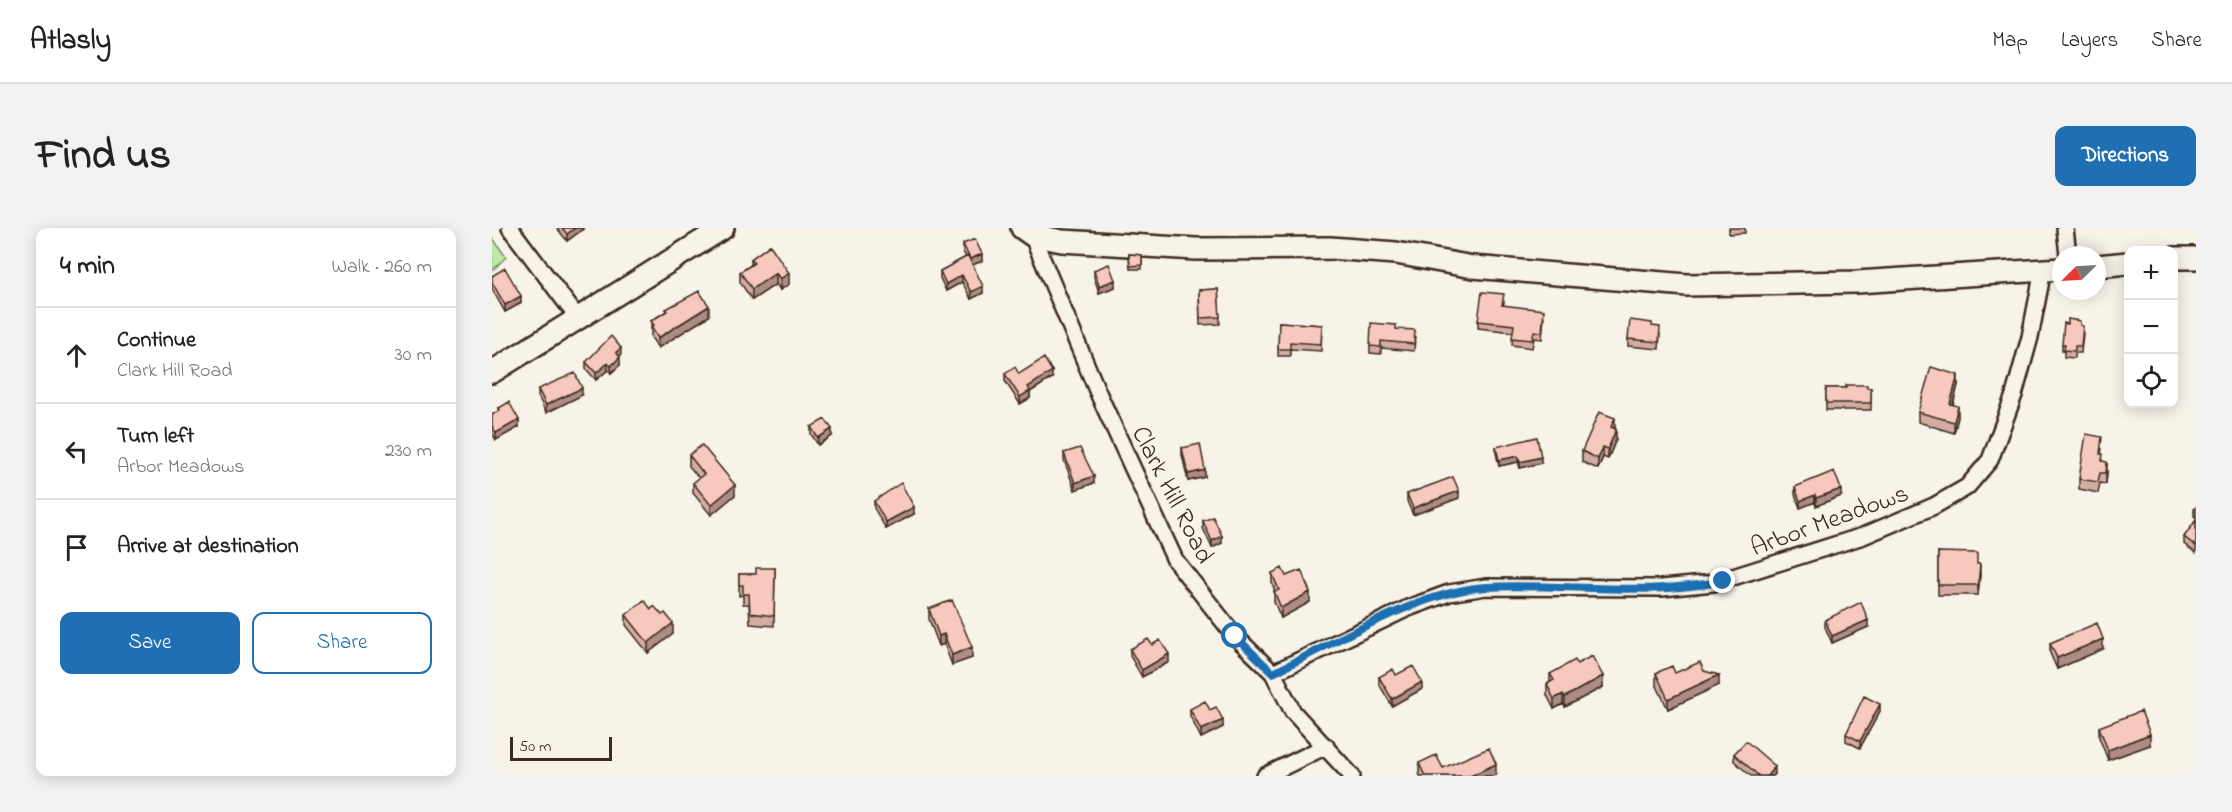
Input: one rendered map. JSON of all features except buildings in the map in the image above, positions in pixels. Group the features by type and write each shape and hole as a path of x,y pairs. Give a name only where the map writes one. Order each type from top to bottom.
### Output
{"street":[{"path":"510,228 577,317"},
{"path":"492,372 723,228"},
{"path":"2066,228 2067,246"},
{"path":"1028,230 1062,241 1196,249 1330,249 1396,253 1473,267 1687,285 1857,282 2052,270"},
{"name":"Clark Hill Road","path":"1028,230 1094,385 1175,560 1235,636 1273,673 1293,712 1352,776"},
{"path":"2178,258 2196,258"},
{"path":"2106,265 2124,263"},
{"name":"Arbor Meadows","path":"1273,673 1408,608 1449,593 1486,587 1662,588 1714,583 1863,536 1934,506 1967,487 1990,460 2017,386 2052,270"},
{"path":"1265,776 1326,746"}],"green space":[{"path":"492,237 506,257 492,271"}],"route":[{"path":"1235,636 1273,673 1408,608 1449,593 1486,587 1662,588 1723,581"}]}
